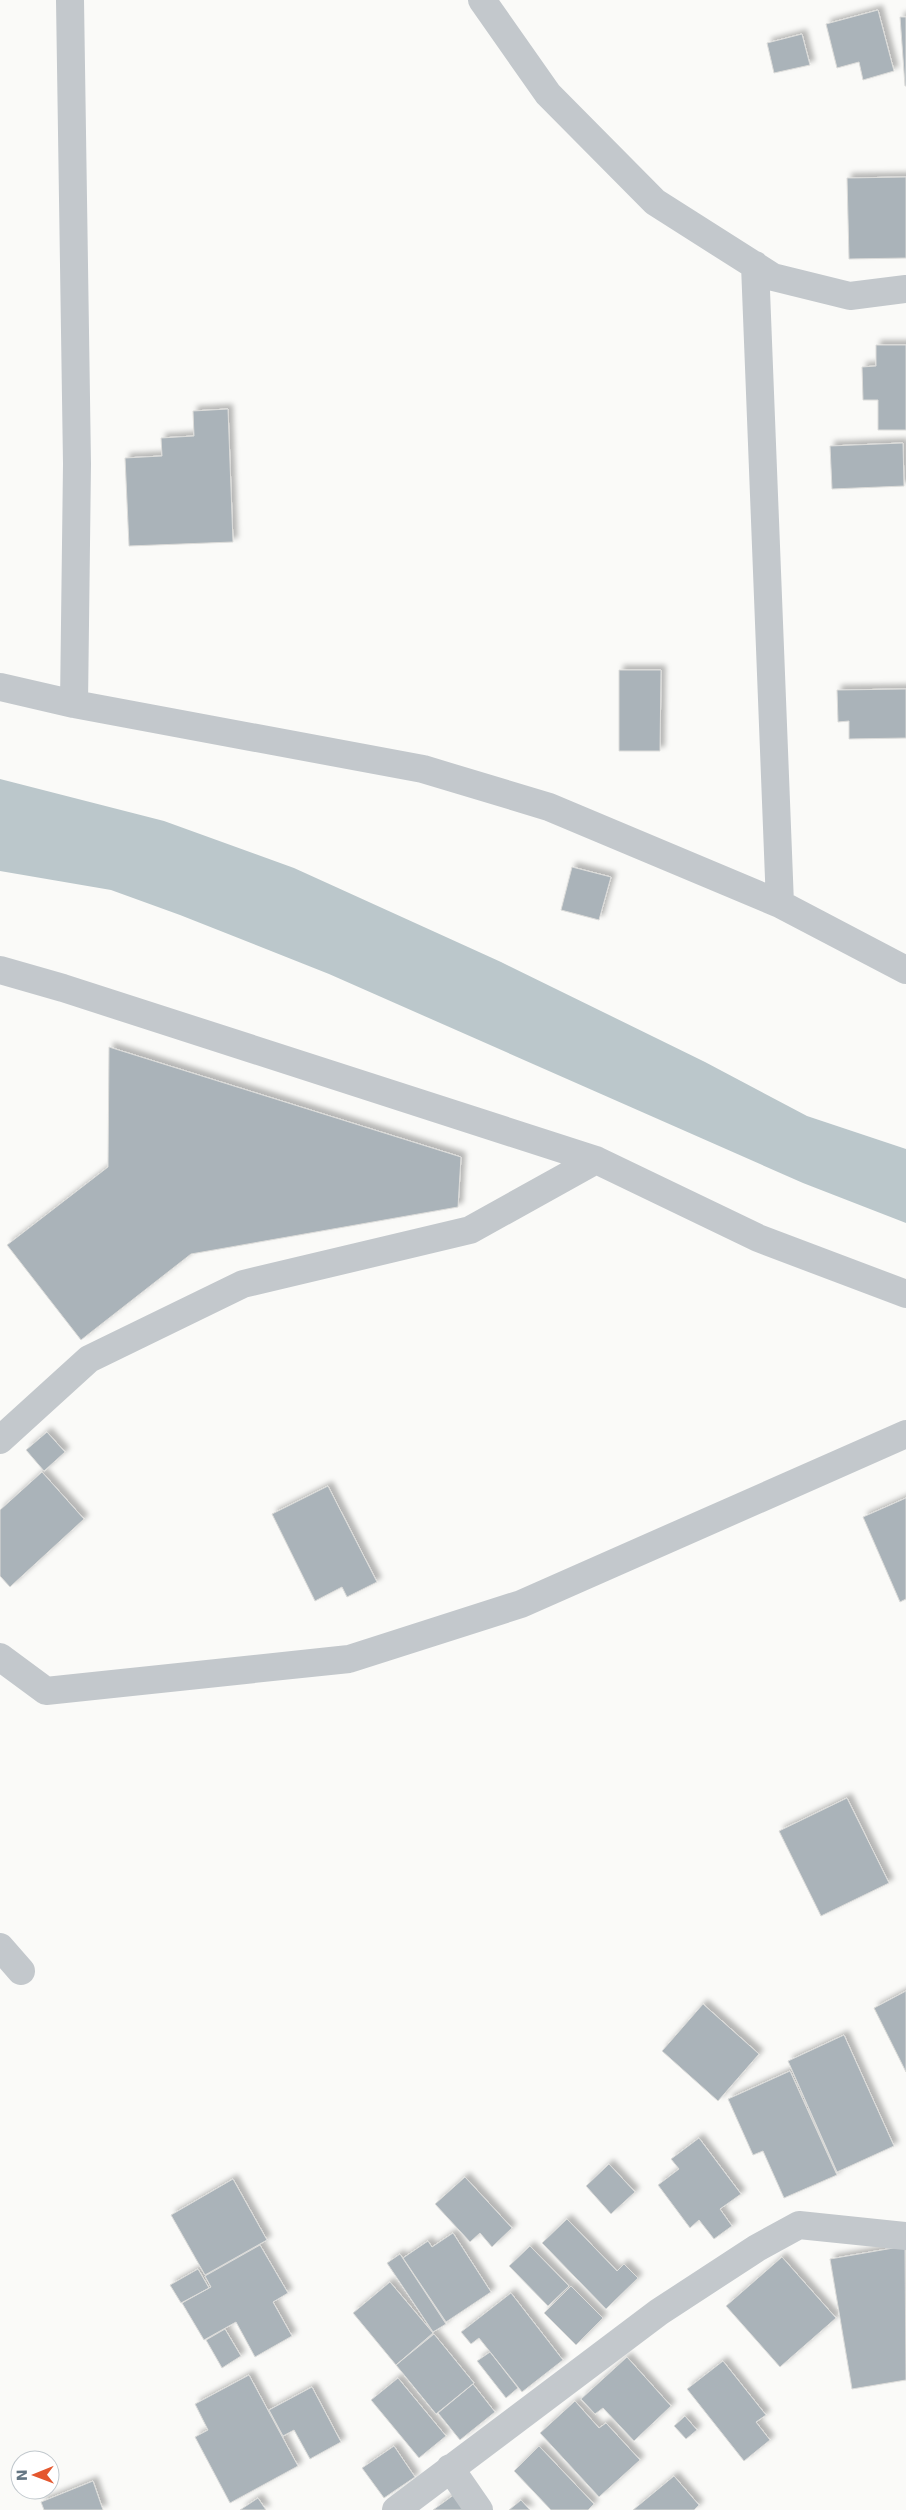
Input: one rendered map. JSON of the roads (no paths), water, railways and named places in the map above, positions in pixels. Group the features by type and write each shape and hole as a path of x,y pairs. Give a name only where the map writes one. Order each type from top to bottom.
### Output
{"street":[{"path":"70,0 77,464 74,704"},
{"path":"482,0 548,94 655,202 773,277 850,296 906,289"},
{"path":"755,265 780,904"},
{"path":"0,687 74,704 422,769 549,808 780,904 906,970"},
{"path":"0,970 63,988 596,1160 758,1238 906,1294"},
{"path":"0,1440 89,1360 243,1284 470,1230 596,1160"},
{"path":"0,1657 46,1691 349,1660 521,1604 906,1434"},
{"path":"0,1947 21,1971"},
{"path":"396,2510 660,2312 757,2248 799,2225 906,2236"},
{"path":"450,2468 478,2510"}]}
